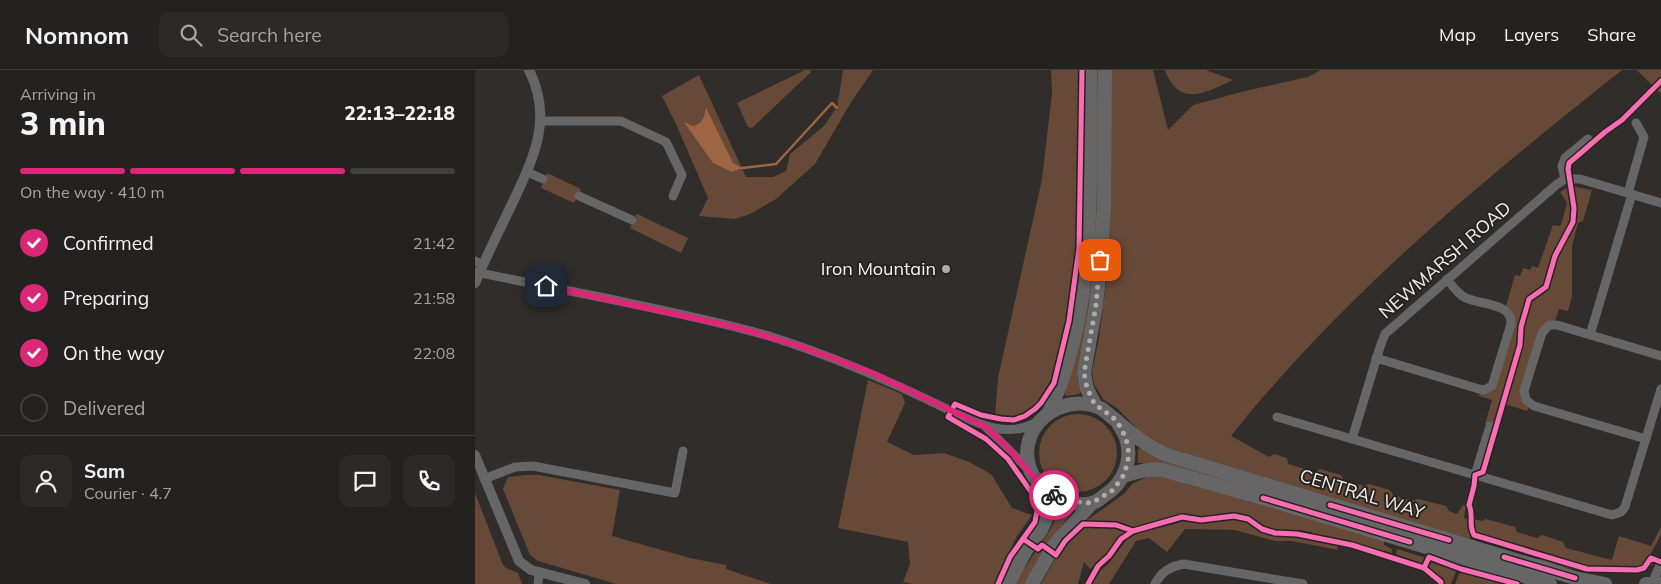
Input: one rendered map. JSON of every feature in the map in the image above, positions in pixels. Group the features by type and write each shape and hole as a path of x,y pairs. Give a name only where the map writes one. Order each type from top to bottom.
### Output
{"main road":[{"path":"1090,70 1089,220 1083,295 1077,330 1064,379 1045,416 1036,426 1030,440 1028,458 1032,473 1057,498 1066,501 1092,503"},
{"path":"1095,405 1087,388 1084,373 1096,305 1104,207 1105,70"},
{"path":"1032,584 1055,544 1092,503 1113,490 1123,476 1129,454 1126,438 1117,421 1095,405 1072,403 1061,406 1045,416"},
{"name":"CENTRAL WAY","path":"1117,421 1143,442 1167,455 1575,578 1605,584"},
{"name":"CENTRAL WAY","path":"1123,476 1153,468 1163,470 1550,584"},
{"path":"1008,584 1026,550 1041,530 1046,519 1048,491"}],"street":[{"path":"475,283 478,266 527,172 539,140 540,105 537,86 529,70"},
{"path":"541,122 621,122 666,142 682,175 673,196"},
{"path":"1590,335 1645,138 1636,123"},
{"path":"1588,139 1565,158 1562,166 1565,179 1579,179 1661,203"},
{"path":"527,172 543,179"},
{"name":"NEWMARSH ROAD","path":"1352,439 1376,358 1382,341 1389,330 1565,179"},
{"path":"579,196 632,220"},
{"path":"478,266 600,298 710,321 799,346 870,372 986,427 1013,430 1024,428 1045,416"},
{"path":"1376,358 1479,389 1485,390 1492,386 1511,324 1511,316 1506,310 1463,296 1447,280"},
{"path":"1646,439 1534,406 1525,400 1524,391 1541,333 1549,325 1557,325 1661,356"},
{"path":"1277,417 1611,515 1621,512 1625,507 1661,389"},
{"path":"1475,475 1490,426"},
{"path":"986,427 1032,473"},
{"path":"484,479 515,468 533,466 675,493 683,451"},
{"path":"475,455 519,561 531,570 585,584"},
{"path":"1653,584 1661,563"},
{"path":"1155,584 1165,571 1184,564 1301,584"},
{"path":"538,584 539,572"}],"shaded area":[{"path":"805,70 810,70 811,72 752,128 748,127 737,103"},
{"path":"843,70 873,70 850,104 815,164 776,199 750,214 735,219 699,216 708,198 662,96 699,75 746,177 773,177 786,171 790,154 824,126 835,110 839,110 837,108"},
{"path":"1051,70 1078,70 1078,196 1070,301 1061,347 1049,384 1027,411 1014,416 995,417 998,378 1042,179 1052,93"},
{"path":"1095,70 1099,70 1097,248 1077,376 1081,391 1079,394 1066,396 1064,393 1072,369"},
{"path":"1112,70 1153,70 1168,130 1193,105 1308,77 1321,70 1622,70 1466,197 1416,242 1320,335 1274,384 1231,436 1269,457 1274,454 1287,458 1288,464 1315,472 1320,469 1341,475 1344,481 1364,486 1369,484 1390,490 1393,495 1412,501 1418,499 1446,506 1449,511 1457,514 1463,505 1466,506 1464,518 1469,520 1470,540 1161,446 1144,436 1118,409 1103,399 1094,384 1092,371 1099,338 1108,267"},
{"path":"1165,70 1206,70 1233,80 1203,93 1185,93 1171,82"},
{"path":"1637,70 1661,70 1661,94"},
{"path":"706,108 733,163 742,168 732,172 713,163 684,122 693,126 699,124 704,118"},
{"path":"547,173 581,189 574,203 541,188"},
{"path":"1571,186 1592,190 1583,221 1578,223 1572,246 1572,296 1568,311 1559,309 1555,321 1545,323 1539,331 1521,391 1522,400 1529,407 1527,411 1508,405 1505,406 1499,428 1485,424 1492,400 1479,396 1480,393 1487,393 1515,324 1513,314 1506,306 1515,275 1520,276 1523,268 1530,270 1532,266 1538,268 1553,225 1561,225 1567,203 1560,192"},
{"path":"637,214 688,238 681,253 630,228"},
{"path":"868,380 902,394 905,403 887,442 914,455 944,453 969,462 991,474 1012,508 1032,515 1017,536 994,584 912,584 903,582 910,564 908,542 838,528"},
{"path":"1070,414 1086,414 1100,420 1111,431 1117,445 1117,461 1111,475 1100,486 1086,492 1070,492 1056,486 1045,475 1039,461 1039,445 1045,431 1056,420"},
{"path":"1141,448 1150,454 1437,541 1161,463 1138,463 1138,449"},
{"path":"539,475 620,490 612,536 690,558 726,565 726,569 771,584 616,584 538,561 530,555 503,489 508,477"},
{"path":"1148,476 1161,476 1195,484 1384,541 1384,545 1392,549 1392,553 1301,530 1271,530 1248,515 1234,513 1215,516 1174,516 1138,526 1125,533 1114,544 1108,555 1090,569 1084,562 1078,584 1041,584 1066,540 1086,521 1125,493 1132,484"},
{"path":"475,493 503,565 518,573 522,584 475,584"},
{"path":"1058,507 1070,510 1072,513 1046,547 1026,584 1014,584 1050,530"},
{"path":"1237,519 1275,535 1304,538 1337,545 1338,550 1292,541 1275,541 1235,530 1185,529 1167,552 1149,538 1136,541 1109,584 1092,584 1101,570 1110,562 1128,538 1142,532 1185,520 1211,522"},
{"path":"1473,519 1482,521 1486,519 1515,527 1517,532 1537,538 1542,535 1563,542 1566,548 1612,560 1619,536 1651,546 1661,527 1661,535 1645,564 1637,569 1594,569 1479,536 1474,528"},
{"path":"1397,549 1426,558 1424,564 1396,554"},
{"path":"1539,556 1595,572 1537,561"},
{"path":"1441,558 1459,564 1451,584 1443,584 1444,579 1436,575 1427,565 1429,559 1439,562"},
{"path":"1650,561 1654,563 1645,569 1632,573 1595,572 1637,571 1647,566"},
{"path":"1464,571 1513,584 1455,584 1459,574"}],"waterway":[{"path":"742,168 776,164 832,103 837,108"}],"cycle path":[{"path":"998,584 1010,557 1035,522 1037,511 1036,499 1008,459 986,439 948,417 955,404 981,415 1014,420 1025,416 1035,409 1054,383 1069,321 1079,248 1082,70"},
{"path":"1661,81 1622,120 1569,163 1568,169 1574,208 1573,222 1555,256 1546,287 1529,299 1521,327 1520,345 1483,472 1475,475 1469,505 1471,528 1474,535 1587,569 1637,570 1644,568 1651,558 1661,562"},
{"path":"1263,498 1410,542"},
{"path":"1330,505 1449,540"},
{"path":"1088,584 1098,566 1109,556 1121,539 1133,531 1182,517 1201,520 1234,516 1248,519 1262,529 1275,533 1297,534 1352,545 1424,568 1441,584"},
{"path":"1023,539 1038,549 1042,545 1056,555 1065,541 1083,524 1116,525 1133,531"},
{"path":"1424,568 1429,557 1461,569 1517,584"},
{"path":"1504,557 1575,578"}],"way so far":[{"path":"1054,495 1057,498 1075,503 1092,503 1113,490 1123,476 1127,465 1129,454 1126,438 1117,421 1095,405 1087,388 1084,373 1096,305 1100,260"}],"place":[{"name":"Iron Mountain","path":"946,269"}],"route":[{"path":"546,286 739,328 835,358 870,372 986,427 1032,473 1040,484 1054,495"}]}
